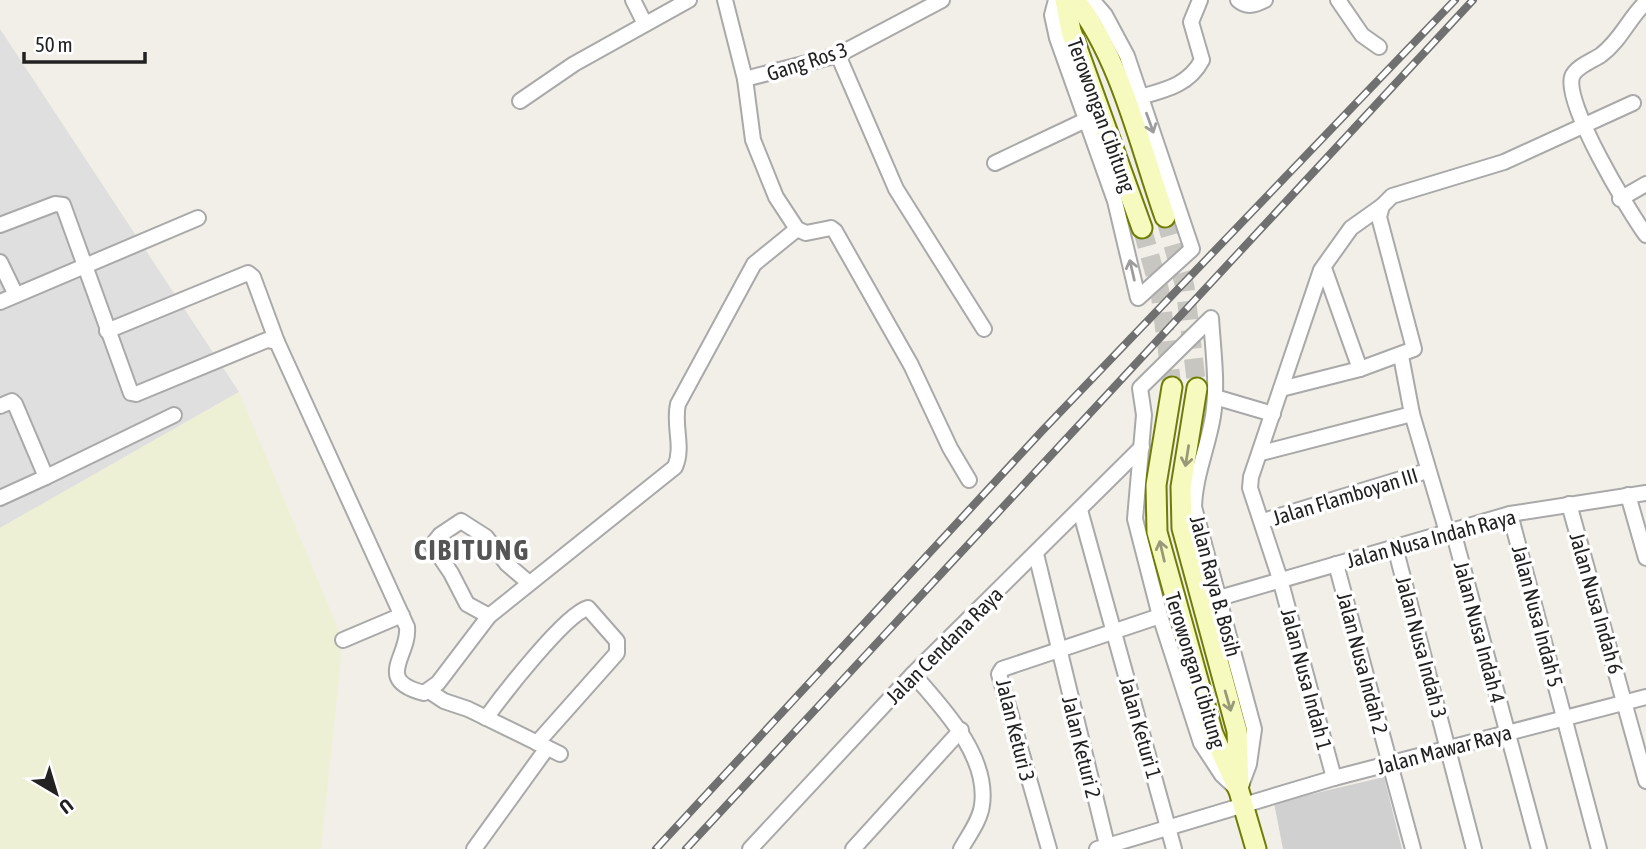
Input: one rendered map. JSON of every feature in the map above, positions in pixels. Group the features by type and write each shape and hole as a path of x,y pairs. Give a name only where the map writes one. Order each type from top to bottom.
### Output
{"main road":[{"name":"Terowongan Cibitung","path":"1065,0 1071,31 1142,228"},
{"name":"Terowongan Cibitung","path":"1075,0 1092,22 1108,54 1165,217"},
{"name":"Terowongan Cibitung","path":"1172,387 1156,485 1157,532 1213,734 1241,798"},
{"name":"Terowongan Cibitung","path":"1206,393 1181,487 1182,528 1237,731 1241,798"},
{"name":"Jalan Raya B. Bosih","path":"1241,798 1256,849"}],"street":[{"path":"633,0 645,24"},
{"path":"520,101 574,64 689,0"},
{"path":"725,0 745,79 747,111 753,140 776,197 797,229 806,233 831,228 835,231 911,365 950,447 969,480"},
{"name":"Gang Ros 3","path":"745,79 838,55 942,0"},
{"path":"1056,0 1052,15 1057,37 1115,201 1138,298 1192,248 1114,29 1092,0"},
{"path":"1140,97 1174,88 1195,74 1202,60 1191,22 1200,0"},
{"path":"1238,0 1244,5 1255,5 1265,0"},
{"path":"1338,0 1362,35 1379,47"},
{"path":"1646,2 1615,43 1572,76 1584,125 1620,199 1646,235"},
{"path":"838,55 896,189 984,329"},
{"name":"Jalan Nusa Indah 1","path":"1334,778 1280,579 1250,488 1251,477 1324,268 1351,228 1392,196 1409,188 1504,162 1633,103"},
{"path":"995,163 1088,119"},
{"path":"1620,199 1646,184"},
{"path":"0,225 60,203 128,388 136,394 267,340 277,342"},
{"name":"Jalan Nusa Indah 4","path":"1382,206 1379,217 1407,353 1412,414 1427,471 1450,531 1539,849"},
{"path":"0,302 84,264 198,218"},
{"path":"107,331 248,273 253,277 277,342 401,615 408,637 398,659 396,673 403,685 424,693 429,691 489,616 528,582 675,467 680,456 676,419 678,404 754,264 797,229"},
{"path":"0,262 16,295"},
{"path":"1324,268 1360,369"},
{"name":"Jalan Raya B. Bosih","path":"1211,318 1206,393 1211,426 1195,489 1194,506 1254,729 1241,798 1201,743 1160,616 1135,519 1144,415 1140,388 1211,318"},
{"path":"1281,389 1360,369 1407,353"},
{"path":"1206,393 1273,414"},
{"path":"0,406 12,401 15,404 46,477"},
{"path":"1261,453 1412,414"},
{"path":"0,498 174,415"},
{"name":"Jalan Cendana Raya","path":"750,849 913,674 1142,446"},
{"name":"Jalan Flamboyan III","path":"1263,521 1427,471"},
{"name":"Jalan Nusa Indah Raya","path":"1219,598 1510,514 1646,493"},
{"path":"1628,495 1646,558"},
{"name":"Jalan Nusa Indah 6","path":"1569,504 1644,762 1646,781"},
{"name":"Jalan Keturi 1","path":"1080,510 1174,849"},
{"name":"Jalan Nusa Indah 5","path":"1510,514 1599,849"},
{"path":"489,616 467,604 432,545 440,535 461,521 486,537 507,564 528,582"},
{"name":"Jalan Nusa Indah 3","path":"1395,547 1474,849"},
{"name":"Jalan Keturi 2","path":"1036,554 1104,848"},
{"name":"Jalan Nusa Indah 2","path":"1336,564 1413,849"},
{"path":"474,849 506,810 617,653 617,641 588,608 571,619 486,718"},
{"path":"343,640 401,615"},
{"name":"Jalan Keturi 3","path":"1049,849 998,679 1002,669 1058,648 1160,616"},
{"path":"913,674 961,730 980,778 982,805 961,849"},
{"path":"429,691 444,701 548,748"},
{"name":"Jalan Mawar Raya","path":"1104,848 1169,827 1241,798 1334,778 1646,697"},
{"path":"853,849 961,730"}],"shaded area":[{"path":"0,29 239,392 0,528"},
{"path":"1384,777 1402,849 1283,849 1274,803"}],"green space":[{"path":"239,392 343,640 321,849 0,849 0,528"}],"tunnel":[{"path":"1165,217 1185,287 1197,388"},
{"path":"1142,228 1160,292 1172,387"}],"railway":[{"path":"656,849 1042,431 1455,0"},
{"path":"686,849 1473,0"}],"district":[{"name":"CIBITUNG","path":"472,550"}]}
